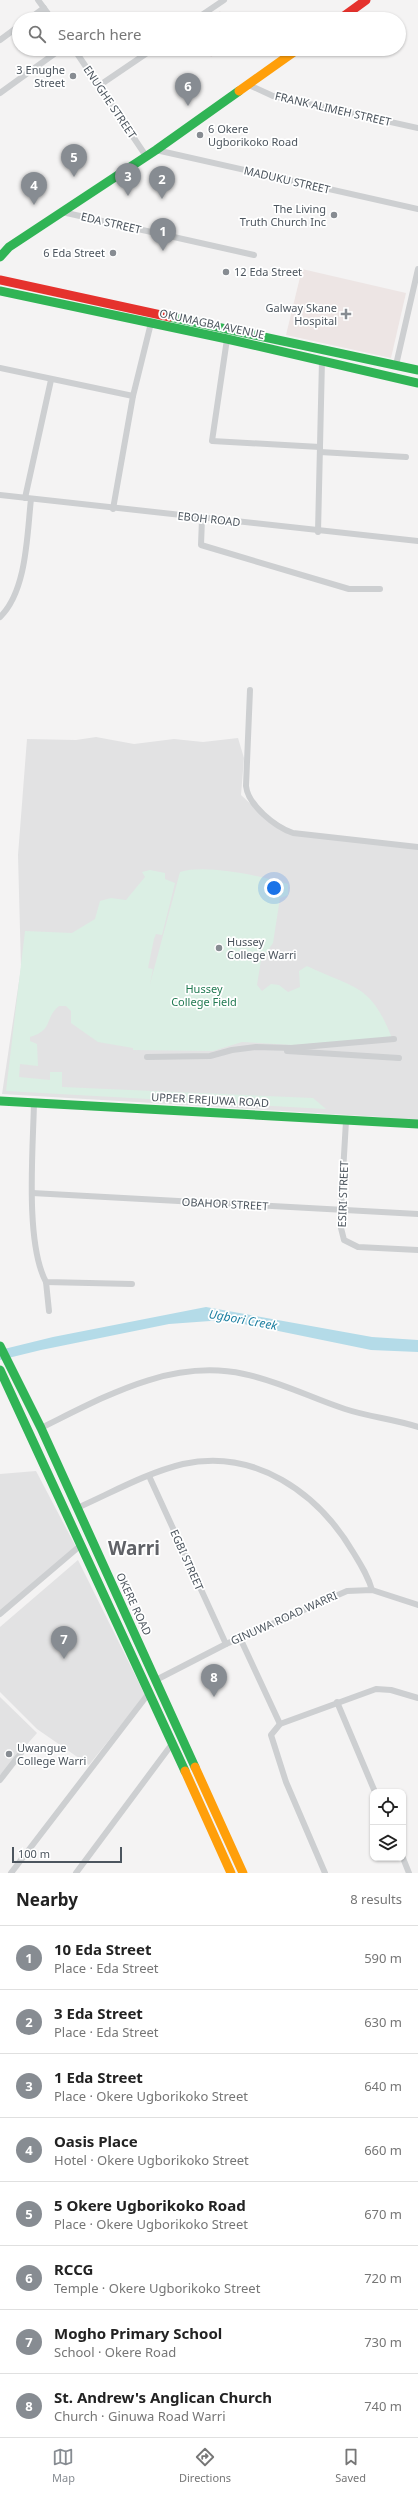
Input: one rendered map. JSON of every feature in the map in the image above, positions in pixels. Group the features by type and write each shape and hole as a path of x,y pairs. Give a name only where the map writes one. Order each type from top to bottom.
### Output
{"main road":[{"path":"350,12 366,0"},
{"path":"0,257 4,248 156,150 288,56"},
{"name":"OKUMAGBA AVENUE","path":"0,280 418,370"},
{"name":"OKUMAGBA AVENUE","path":"0,291 227,339 418,383"},
{"name":"UPPER EREJUWA ROAD","path":"0,1101 418,1124"},
{"name":"OKERE ROAD","path":"0,1346 41,1428 243,1873"},
{"path":"0,1370 231,1873"}],"street":[{"path":"38,0 47,12"},
{"path":"206,12 224,0"},
{"path":"39,12 44,8"},
{"path":"0,40 12,31"},
{"path":"0,93 51,56"},
{"name":"ENUGHE STREET","path":"79,56 100,85 146,156"},
{"path":"100,85 143,56"},
{"name":"FRANK ALIMEH STREET","path":"249,85 273,96 418,128"},
{"name":"MADUKU STREET","path":"156,150 418,209"},
{"name":"EDA STREET","path":"62,212 254,255"},
{"path":"396,365 418,269"},
{"path":"113,509 133,396 151,323"},
{"path":"227,339 212,441 406,457"},
{"path":"318,532 322,360"},
{"path":"0,368 51,380 133,396"},
{"path":"0,617 14,596 24,564 28,498 51,380"},
{"name":"EBOH ROAD","path":"0,495 318,532 418,541"},
{"path":"202,519 201,545 349,589 380,589"},
{"path":"250,690 246,786 248,797 253,803 277,824 293,833 418,847"},
{"path":"147,1057 210,1056 244,1049 291,1048 394,1039"},
{"path":"244,1049 399,1058"},
{"path":"34,1103 32,1193 35,1247 41,1273 46,1282 49,1311"},
{"name":"ESIRI STREET","path":"346,1121 340,1210 342,1234 349,1244 358,1247 418,1250"},
{"name":"OBAHOR STREET","path":"32,1193 418,1214"},
{"path":"46,1282 132,1284"},
{"path":"41,1428 150,1378 175,1372 224,1372 244,1374 281,1384 345,1409 418,1427"},
{"path":"77,1508 149,1476 184,1464 218,1462 255,1468 287,1481 318,1505 342,1534 369,1578 372,1590"},
{"name":"EGBI STREET","path":"149,1476 226,1644"},
{"path":"0,1614 81,1545"},
{"name":"GINUWA ROAD WARRI","path":"156,1680 226,1644 336,1594 360,1589 372,1590 418,1605"},
{"path":"240,1638 280,1724"},
{"path":"325,1873 286,1782 271,1739 274,1730 280,1724 376,1689 391,1690 418,1698"},
{"path":"11,1873 149,1693"},
{"path":"337,1702 374,1789"},
{"path":"76,1873 172,1744"},
{"path":"0,1780 21,1753"},
{"path":"404,1861 410,1873"}],"shaded area":[{"name":"Galway Skane Hospital","path":"302,269 406,293 391,358 286,335"},
{"name":"Hussey College Warri","path":"96,737 134,744 174,739 203,742 238,738 244,758 241,795 255,808 293,832 418,849 418,1122 382,1117 2,1094 21,968 18,855 27,739 76,740"},
{"path":"36,1471 76,1547 0,1613 0,1474"},
{"path":"78,1560 145,1695 89,1765 37,1729 0,1692 0,1627"},
{"name":"Uwangue College Warri","path":"0,1697 37,1733 0,1775"}],"green space":[{"name":"Hussey College Field","path":"204,869 218,870 263,878 288,884 288,895 280,898 273,943 261,960 257,985 262,991 271,984 279,985 288,992 300,987 299,971 307,966 349,984 368,997 384,1020 392,1038 293,1045 242,1042 213,1051 133,1050 133,1048 98,1042 71,1023 71,1011 66,1006 59,1006 54,1010 43,1031 30,1037 30,1041 37,1044 38,1066 20,1064 19,1077 50,1080 50,1072 62,1072 62,1087 313,1098 326,1109 6,1091 25,931 72,933 95,919 100,901 111,898 126,900 145,877 142,872 150,870 165,873 165,879 175,883 162,935 156,934 154,939 148,968 153,969 150,984 180,872"}],"water":[{"name":"Ugbori Creek","path":"206,1307 372,1337 418,1340 418,1352 371,1350 224,1320 169,1324 41,1350 0,1360 0,1350 53,1337"}],"traffic: fast":[{"path":"0,257 9,247 156,150 239,91"},
{"path":"0,291 227,339 418,383"},
{"path":"170,317 418,370"},
{"path":"0,1101 418,1124"},
{"path":"0,1346 41,1428 195,1767"},
{"path":"0,1370 185,1771"}],"traffic: slow":[{"path":"239,91 288,56"},
{"path":"195,1767 243,1873"},
{"path":"185,1771 231,1873"}],"traffic: jam":[{"path":"350,12 366,0"},
{"path":"0,280 170,317"}],"place":[{"name":"3 Enughe Street","path":"73,76"},
{"name":"RCCG","path":"188,106"},
{"name":"6 Okere Ugborikoko Road","path":"200,135"},
{"name":"5 Okere Ugborikoko Road","path":"74,177"},
{"name":"1 Eda Street","path":"128,196"},
{"name":"3 Eda Street","path":"162,199"},
{"name":"Oasis Place","path":"34,205"},
{"name":"The Living Truth Church Inc","path":"334,215"},
{"name":"10 Eda Street","path":"163,251"},
{"name":"6 Eda Street","path":"113,253"},
{"name":"12 Eda Street","path":"226,272"},
{"name":"Galway Skane Hospital","path":"346,314"},
{"name":"Hussey College Warri","path":"219,948"},
{"name":"Mogho Primary School","path":"64,1659"},
{"name":"St. Andrew's Anglican Church","path":"214,1697"},
{"name":"Uwangue College Warri","path":"9,1754"}],"district":[{"name":"Warri","path":"134,1548"}]}
